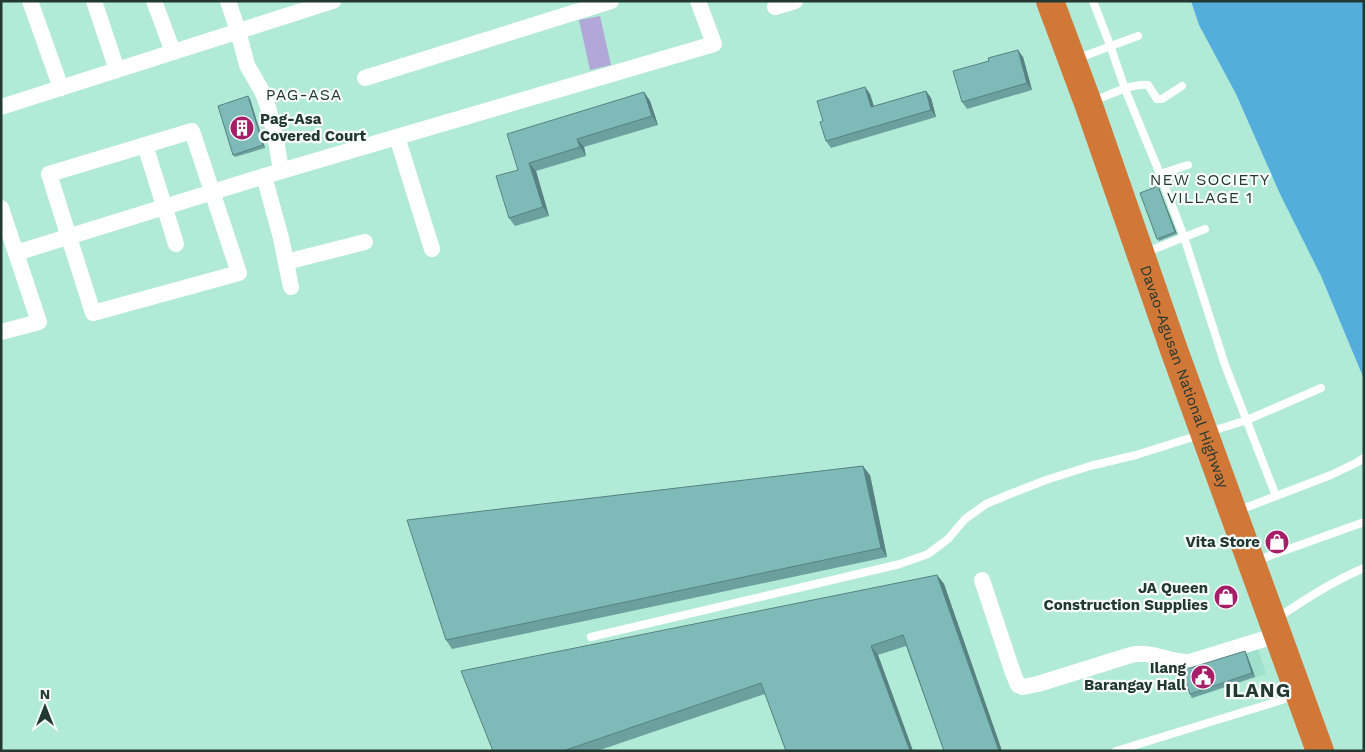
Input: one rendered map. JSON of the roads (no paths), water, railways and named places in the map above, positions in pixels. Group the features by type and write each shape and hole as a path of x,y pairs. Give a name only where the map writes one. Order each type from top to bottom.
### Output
{"highway":[{"name":"Davao-Agusan National Highway","path":"1050,1 1320,751"}],"street":[{"path":"30,1 61,88"},
{"path":"94,1 117,70"},
{"path":"154,1 173,52"},
{"path":"228,1 247,65 268,106 274,127 281,171"},
{"path":"365,78 611,1"},
{"path":"16,253 264,176 714,44 698,1"},
{"path":"776,7 795,1"},
{"path":"2,104 61,88 327,2"},
{"path":"192,131 239,273 93,313 49,174 145,145 192,131"},
{"path":"396,137 432,249"},
{"path":"145,145 176,244"},
{"path":"264,176 291,288"},
{"path":"1,208 39,322 1,332"},
{"path":"286,262 365,242"},
{"path":"982,580 1013,672 1018,685 1023,687 1135,654 1151,654 1181,662 1190,662 1275,628"}],"lane":[{"path":"1093,1 1125,89 1184,237 1225,365 1276,496"},
{"path":"1072,60 1138,36"},
{"path":"1088,103 1125,89 1148,84 1159,100 1182,86"},
{"path":"1160,174 1188,165"},
{"path":"1141,254 1205,229"},
{"path":"591,637 900,564 928,554 948,539 965,519 986,504 1090,466 1136,455 1247,420 1321,388"},
{"path":"1233,512 1331,475 1364,458"},
{"path":"1251,563 1364,522"},
{"path":"1275,628 1312,595 1351,573 1364,568"},
{"path":"1116,751 1299,695"}],"water":[{"path":"1191,1 1364,1 1364,379 1321,276 1280,194 1236,94 1199,25"}],"place":[{"name":"Pag-Asa Covered Court","path":"242,128"},
{"name":"Vita Store","path":"1277,542"},
{"name":"JA Queen Construction Supplies","path":"1226,597"},
{"name":"Ilang Barangay Hall","path":"1203,677"}],"district":[{"name":"PAG-ASA","path":"304,94"},
{"name":"NEW SOCIETY VILLAGE 1","path":"1210,188"},
{"name":"ILANG","path":"1258,690"}]}
